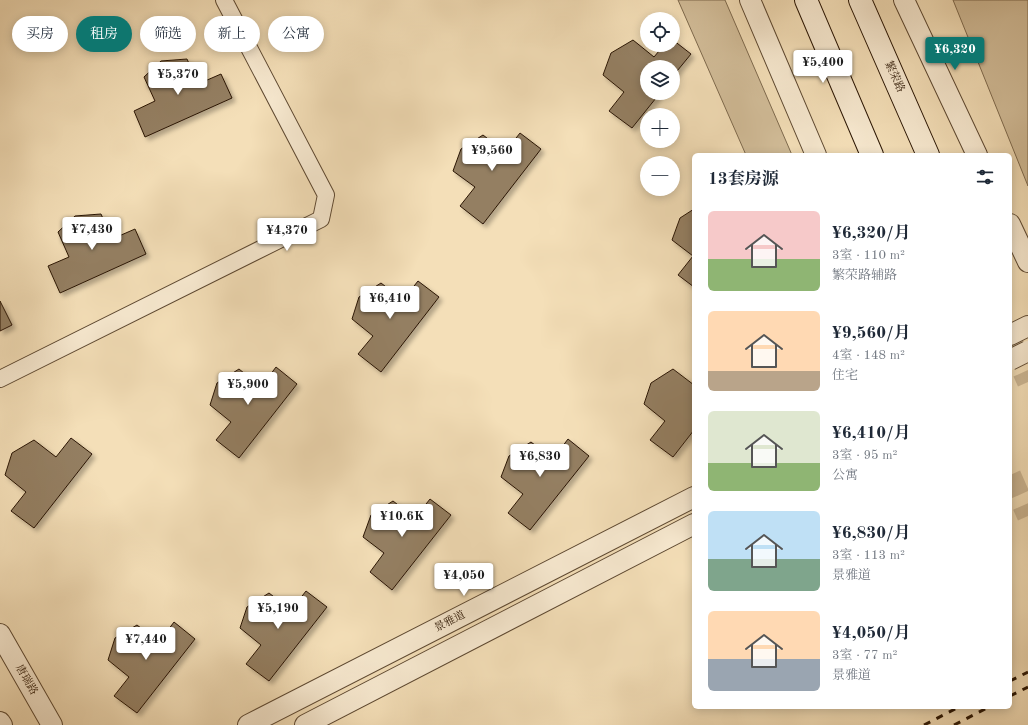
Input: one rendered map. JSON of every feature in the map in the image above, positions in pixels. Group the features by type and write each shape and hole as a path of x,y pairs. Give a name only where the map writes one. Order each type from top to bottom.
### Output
{"main road":[{"path":"806,0 871,153"},
{"name":"繁荣路","path":"860,0 927,153"}],"street":[{"path":"0,379 321,219 326,195 224,0"},
{"path":"750,0 815,153"},
{"path":"904,0 976,153"},
{"path":"1012,228 1028,262"},
{"path":"1012,335 1028,326"},
{"path":"1012,359 1028,351"},
{"name":"景雅道","path":"248,725 692,498"},
{"path":"305,725 692,525"},
{"name":"唐瑞路","path":"0,634 52,725"}],"shaded area":[{"path":"678,0 725,0 791,153 745,153"},
{"path":"953,0 1028,0 1028,186"}],"building":[{"path":"633,40 640,46 640,52 648,52 654,57 658,52 680,52 680,45 691,54 680,67 680,60 640,60 640,100 654,100 648,108 640,108 640,118 632,128 609,111 624,92 603,75 611,53"},
{"path":"187,59 198,84 221,74 232,98 145,137 134,111 155,101 144,77 161,61"},
{"path":"520,133 541,149 483,224 460,206 475,187 453,171 461,149 483,135 505,152"},
{"path":"692,210 692,255 672,240 680,218"},
{"path":"101,214 112,239 135,229 146,254 60,293 48,266 69,257 58,232 75,216"},
{"path":"692,257 692,286 678,275"},
{"path":"418,281 439,297 381,372 358,354 373,336 352,319 359,297 381,283 403,300"},
{"path":"0,301 12,325 0,331"},
{"path":"276,367 297,384 239,458 216,440 231,422 210,405 217,383 239,369 261,387"},
{"path":"673,369 692,383 692,433 673,457 650,440 665,421 644,404 651,383"},
{"path":"71,438 92,454 34,528 11,511 26,492 5,475 12,453 34,440 56,457"},
{"path":"568,439 589,456 530,530 508,513 523,494 501,477 509,456 531,442 553,459"},
{"path":"430,499 451,515 392,590 370,572 384,553 363,537 371,515 393,501 415,518"},
{"path":"306,591 327,607 269,681 246,664 261,645 240,628 247,607 269,593 291,610"},
{"path":"174,622 195,639 137,713 114,696 129,677 108,660 115,638 137,625 159,642"}],"tunnel":[{"path":"1012,346 1028,382"},
{"path":"1012,480 1028,516"}],"railway":[{"path":"1012,680 1028,672"},
{"path":"1012,695 1028,687"},
{"path":"924,725 955,709"},
{"path":"954,725 985,709"}]}
